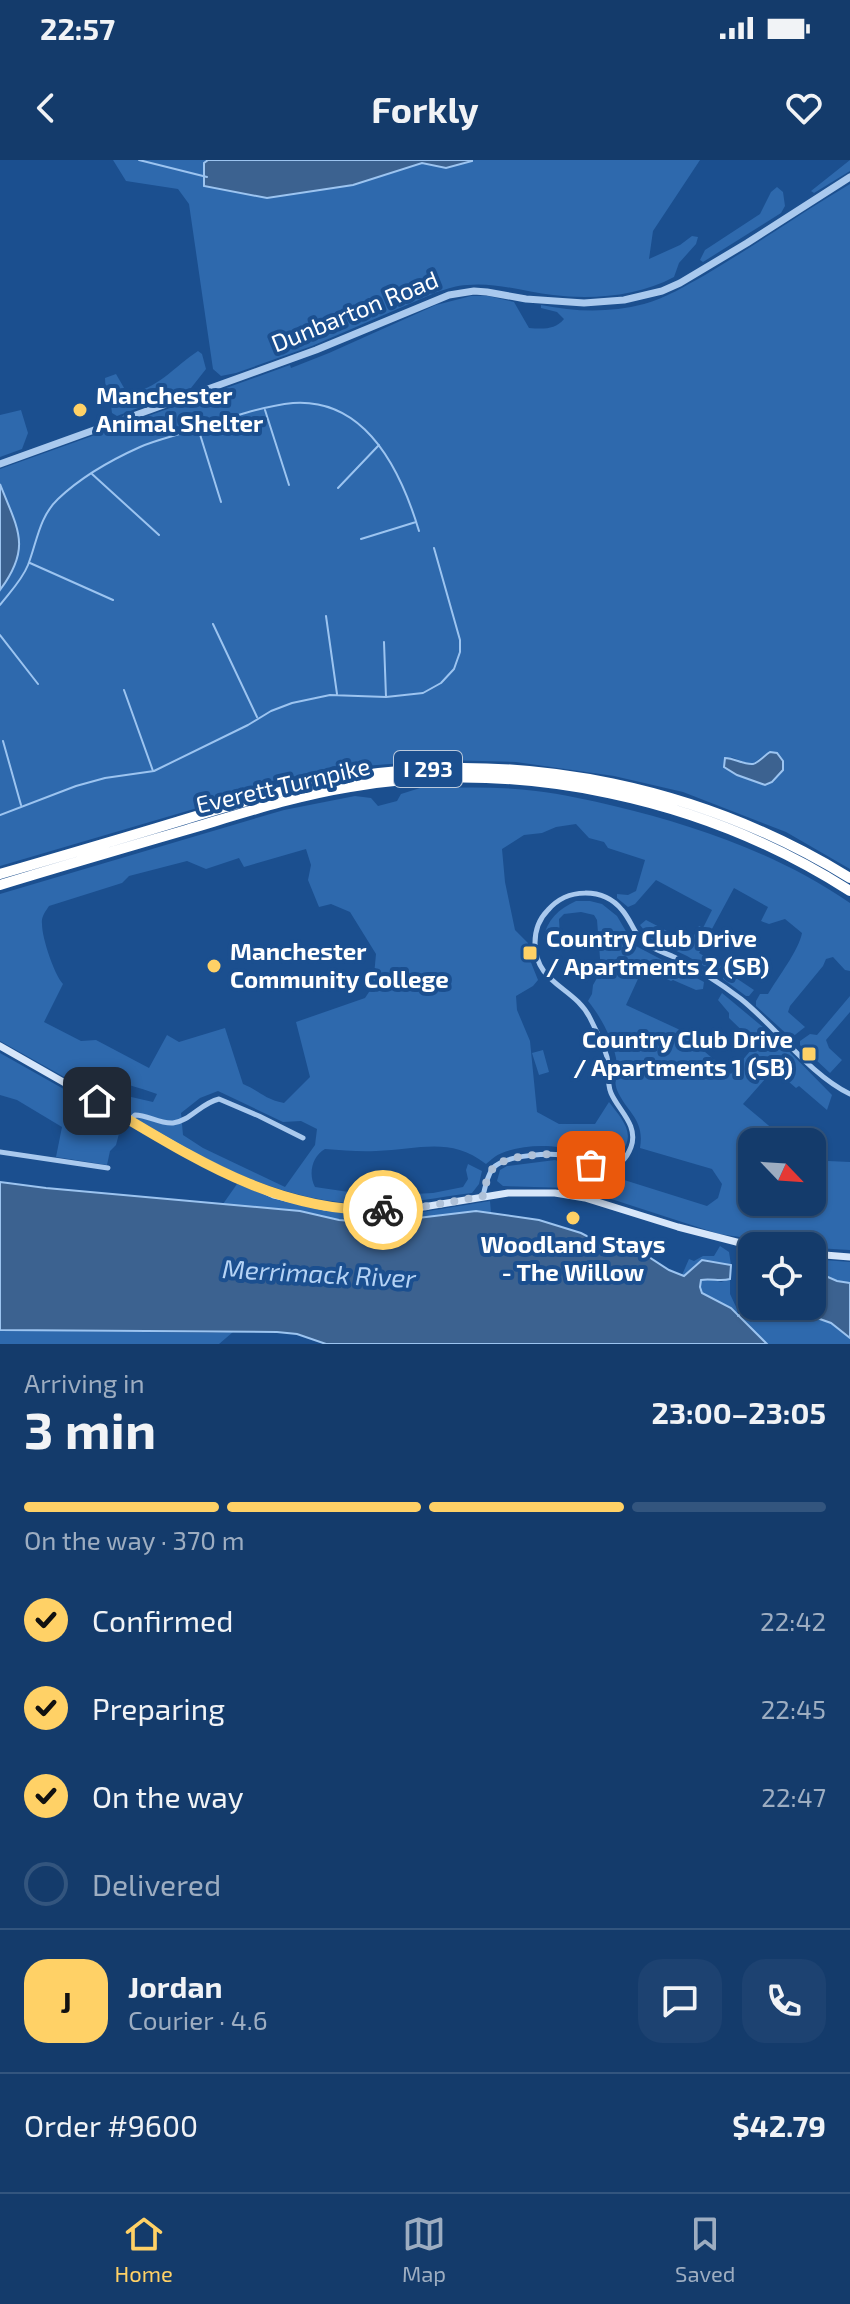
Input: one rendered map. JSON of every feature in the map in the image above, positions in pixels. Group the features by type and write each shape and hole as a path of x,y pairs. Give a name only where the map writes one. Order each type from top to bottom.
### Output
{"highway":[{"name":"Everett Turnpike","path":"0,874 292,789 382,773 473,768 550,773 602,781 690,804 797,848 850,878"},
{"name":"Everett Turnpike","path":"0,885 300,797 378,783 456,778 560,785 674,810 771,848 850,891"}],"main road":[{"path":"0,1046 226,1174 262,1190 299,1201 338,1208 377,1210 417,1208 483,1196 534,1192 573,1196 738,1243"},
{"path":"826,1255 850,1257"}],"street":[{"name":"Dunbarton Road","path":"0,464 316,350 449,295 487,292 526,299 584,303 624,300 662,291 735,251 850,177"},
{"path":"483,1196 491,1172 507,1160 546,1154 565,1155 603,1167 619,1162 631,1146 632,1129 610,1091 606,1056 589,1016 573,997 546,975 537,958 535,937 539,923 550,907 570,895 594,894 612,902 623,911 645,943 692,967 739,998 829,1080 850,1094"},
{"path":"130,1120 135,1115 141,1115 165,1123 177,1122 219,1099 303,1138"},
{"path":"0,1152 108,1168"}],"shaded area":[{"path":"113,160 700,160 653,231 649,259 692,236 698,237 696,244 679,263 674,277 646,289 584,297 478,284 456,286 312,346 221,376 213,369 189,204 178,189 126,181"},
{"path":"850,160 850,171 814,193 811,191"},
{"path":"850,184 850,869 786,832 683,792 614,776 516,762 442,760 364,766 299,778 0,866 0,469 290,365 291,368 436,305 471,296 514,302 529,328 539,329 553,327 564,319 557,312 541,308 541,305 605,310 652,301 705,275","holes":["770,752 777,753 765,785 731,757 750,763"]},
{"path":"777,187 783,192 785,206 781,213 703,262 700,260 705,250 760,214 771,192"},
{"path":"198,351 202,354 206,369 191,388 117,416 112,413 105,378 116,374 127,393 137,391 156,383"},
{"path":"21,410 28,433 22,449 0,457 0,415"},
{"path":"420,788 546,792 645,814 736,844 795,870 850,903 850,971 845,970 833,957 826,959 790,1006 788,1012 805,1027 791,1038 756,1006 760,994 768,994 800,940 802,933 785,919 769,924 761,921 768,907 734,888 699,953 721,966 716,973 651,939 640,925 646,920 690,943 699,926 703,928 712,910 656,880 635,904 628,907 617,898 617,894 628,895 636,891 645,860 608,848 604,842 589,838 576,824 524,835 502,849 515,930 528,943 530,960 538,980 516,996 517,1010 530,1041 537,1112 559,1124 595,1124 609,1102 625,1125 626,1144 617,1156 602,1161 581,1152 539,1146 510,1150 486,1164 472,1155 446,1147 370,1151 325,1149 314,1161 312,1177 315,1187 376,1196 433,1193 463,1187 468,1179 468,1164 482,1171 479,1184 472,1193 394,1203 368,1204 312,1198 234,1172 184,1147 108,1100 114,1093 153,1102 157,1094 120,1083 82,1087 0,1041 0,894 284,810 355,796 371,798 378,806 397,801 401,794","holes":["306,849 311,865 308,880 319,907 331,904 350,912 376,954 373,986 365,998 296,1022 310,1077 284,1103 243,1084 225,1028 179,1042 167,1035 149,1068 96,1040 81,1041 44,1022 63,984 52,964 43,930 42,919 49,906 122,883 129,876 187,861 206,869 239,858 244,867","218,1091 283,1122 301,1121 317,1129 315,1145 285,1187 203,1148 183,1135 181,1113 200,1098"]},
{"path":"576,901 602,904 617,916 634,945 704,982 703,989 696,990 643,968 626,1005 678,1029 731,1074 756,1044 729,1018 729,1013 718,1000 722,993 776,1038 832,1095 827,1110 774,1069 743,1104 772,1128 738,1128 738,1216 826,1216 826,1165 828,1161 850,1162 850,1250 826,1249 826,1232 738,1232 738,1237 719,1234 570,1188 503,1186 497,1181 500,1170 507,1166 555,1160 602,1176 616,1173 621,1179 707,1206 718,1198 722,1184 712,1169 640,1148 638,1123 616,1086 612,1043 588,1001 601,971 597,920 594,915 581,912 564,914 559,919 560,938 543,939 547,926 564,908"},
{"path":"730,974 754,990 749,996 723,979 723,975"},
{"path":"850,996 850,1012 826,1040 829,1048 842,1060 830,1073 800,1045 800,1041 810,1034 817,1035"},
{"path":"543,1050 549,1072 539,1075 532,1053"},
{"path":"0,1053 122,1122 107,1165 56,1157 62,1127 17,1100 0,1095"},
{"path":"237,1184 292,1203 329,1211 399,1214 490,1201 491,1213 476,1211 376,1223 223,1204"},
{"path":"720,1246 729,1252 731,1265 706,1263 682,1275 689,1259 694,1261 703,1256 714,1256"},
{"path":"826,1260 850,1262 850,1283 826,1276"},
{"path":"701,1279 721,1282 730,1279 730,1294 737,1313 702,1293"},
{"path":"742,1320 823,1320 850,1338 850,1344 767,1344"},
{"path":"0,1330 233,1332 219,1344 0,1344"}],"water":[{"path":"208,160 472,161 446,168 422,163 353,185 267,198 204,186 204,163"},
{"path":"0,484 16,526 19,550 10,575 0,590"},
{"path":"770,752 777,753 783,761 783,770 765,785 724,767 725,758 753,764"},
{"name":"Merrimack River","path":"0,1182 300,1211 339,1220 376,1223 476,1211 539,1220 581,1233 598,1242 607,1241 638,1250 684,1276 702,1260 731,1265 730,1279 701,1280 702,1293 731,1308 738,1315 738,1320 743,1320 767,1344 326,1344 297,1334 277,1332 0,1330"},
{"path":"826,1276 850,1283 850,1338 823,1320 826,1320"}],"waterway":[{"path":"139,160 207,177"},
{"path":"0,605 25,570 52,506 86,476 146,445 242,414 281,405 319,405 341,412 360,425 390,463 402,485 419,531"},
{"path":"265,410 289,485"},
{"path":"198,428 221,502"},
{"path":"338,488 379,445"},
{"path":"92,474 159,535"},
{"path":"361,539 416,522"},
{"path":"0,815 76,786 154,771 292,703 330,695 386,697 423,693 441,683 454,669 460,652 460,640 434,548"},
{"path":"30,563 113,600"},
{"path":"326,616 337,694"},
{"path":"213,624 257,717"},
{"path":"0,635 38,684"},
{"path":"384,642 386,697"},
{"path":"124,690 153,771"},
{"path":"3,741 21,805"}],"way so far":[{"path":"383,1210 417,1208 483,1196 495,1166 507,1160 546,1154 571,1157 591,1165"}],"place":[{"name":"Manchester Animal Shelter","path":"80,410"},
{"name":"Country Club Drive / Apartments 2 (SB)","path":"530,953"},
{"name":"Manchester Community College","path":"214,966"},
{"name":"Country Club Drive / Apartments 1 (SB)","path":"809,1054"},
{"name":"Woodland Stays - The Willow","path":"573,1218"}],"route":[{"path":"97,1101 209,1165 274,1195 325,1207 383,1210"}]}
